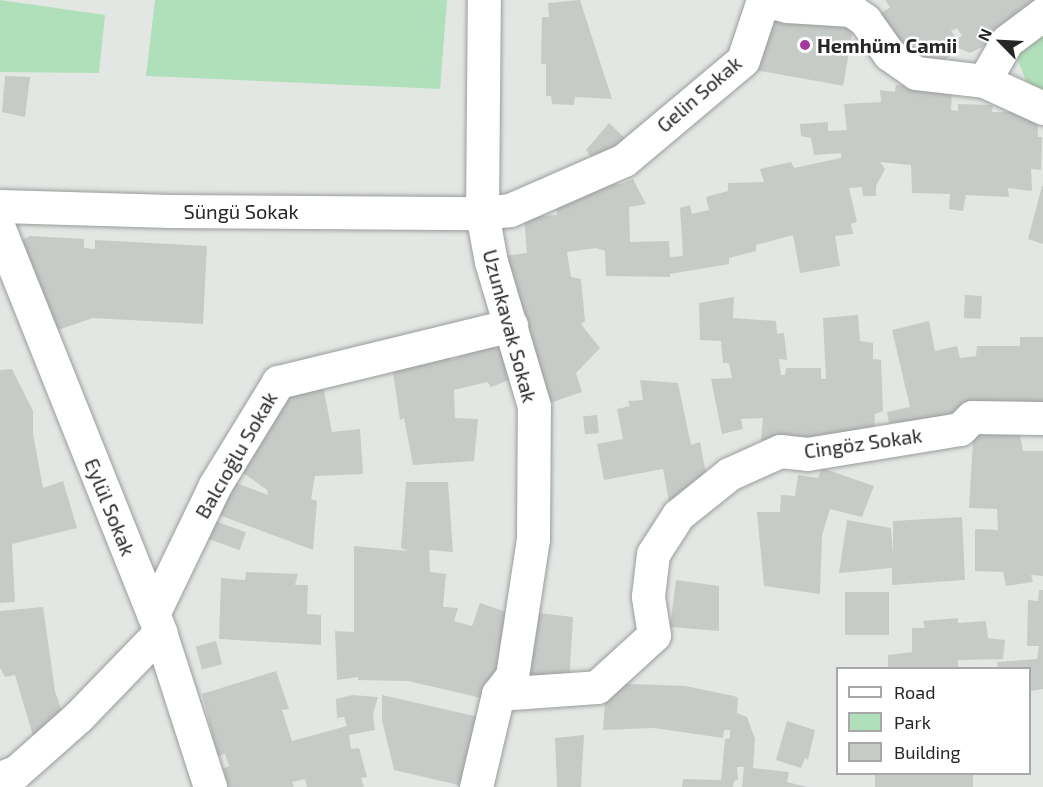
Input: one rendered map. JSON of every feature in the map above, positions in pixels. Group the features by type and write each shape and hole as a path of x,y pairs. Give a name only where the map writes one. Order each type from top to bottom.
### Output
{"street":[{"name":"Uzunkavak Sokak","path":"476,787 498,694 512,676 533,539 534,406 490,262 482,213 484,0"},
{"name":"Gelin Sokak","path":"482,213 510,210 624,160 743,60 763,0 794,7 851,10 865,20 889,54 916,73 984,81 1043,108"},
{"path":"984,81 1007,41 1043,14"},
{"name":"Süngü Sokak","path":"0,206 482,213"},
{"name":"Eylül Sokak","path":"0,231 156,623 210,787"},
{"name":"Balcıoğlu Sokak","path":"0,778 16,772 78,717 156,623 215,484 278,382 511,325"},
{"name":"Cingöz Sokak","path":"498,694 597,687 654,635 648,596 653,554 678,515 729,474 780,451 807,454 960,429 972,417 1043,418"}],"green space":[{"path":"0,0 105,15 99,73 0,72"},
{"path":"155,0 447,0 440,89 146,76"},
{"path":"1043,31 1043,92 1026,81 1015,52"}],"building":[{"path":"580,0 612,99 575,97 574,105 552,104 551,96 546,96 546,64 541,64 542,17 549,17 548,3"},
{"path":"885,0 1035,0 990,37 992,42 970,53 958,48 941,64 939,58 924,68 899,51 879,15 890,7","holes":["957,28 962,36 957,39 951,31"]},
{"name":"Hemhüm Camii","path":"766,5 855,21 843,86 755,70"},
{"path":"5,76 30,77 25,117 2,112"},
{"path":"896,85 924,86 925,92 952,93 951,110 958,111 958,104 993,105 992,112 1037,111 1038,137 1042,137 1041,170 1031,169 1032,191 1008,188 1009,197 966,195 963,211 949,209 950,194 912,193 911,165 880,162 885,169 876,186 876,196 863,196 862,187 849,188 857,222 851,224 853,234 835,236 840,266 800,273 793,235 756,245 756,251 729,258 729,264 670,274 670,277 606,276 605,251 596,248 567,252 571,277 581,279 585,321 581,324 600,348 576,373 582,392 550,403 503,256 527,253 524,217 557,215 557,194 586,185 621,184 633,179 646,204 629,207 630,242 669,241 670,257 683,256 680,208 690,205 692,214 709,210 706,197 728,191 728,183 764,182 760,169 791,162 794,168 841,158 841,153 814,155 811,138 801,136 800,124 828,122 828,131 847,130 844,104 881,102 880,90 895,92"},
{"path":"609,123 628,141 598,166 586,150"},
{"path":"1043,186 1043,244 1028,239"},
{"path":"30,236 84,239 84,248 95,249 95,240 207,246 203,324 93,318 55,331 13,245"},
{"path":"965,295 982,296 981,319 964,318"},
{"path":"734,297 733,318 776,321 777,334 784,333 787,360 779,359 781,375 785,375 786,368 821,368 821,379 826,379 823,318 858,315 860,341 873,343 873,359 881,360 883,411 875,414 874,435 865,441 761,440 763,418 741,419 743,429 722,434 711,379 732,378 729,363 723,363 721,341 700,340 699,303"},
{"path":"929,321 935,351 957,346 960,358 976,356 977,346 1020,346 1020,337 1043,337 1043,411 889,423 887,412 910,407 892,330"},
{"path":"510,338 521,375 491,387 487,382 454,390 455,418 478,419 474,461 413,465 404,418 400,420 392,366 450,354 451,360"},
{"path":"12,369 33,411 33,434 43,488 63,481 77,528 12,544 15,602 0,603 0,370"},
{"path":"640,380 678,383 691,445 700,442 708,484 669,502 663,469 604,480 597,444 623,439 617,409 630,406 628,401 643,400"},
{"path":"323,386 332,432 360,429 363,474 315,476 311,499 317,501 313,550 211,512 223,478 268,495 267,490 235,467 280,395"},
{"path":"597,415 599,433 585,434 583,416"},
{"path":"974,423 1018,424 1023,451 1043,451 1043,576 1031,575 1033,582 1006,586 1003,572 975,571 975,529 998,530 997,509 969,508"},
{"path":"822,468 874,486 862,517 830,509 822,535 820,594 764,586 757,512 780,512 781,495 795,496 798,475 818,478"},
{"path":"406,482 448,482 453,552 429,550 430,572 446,574 443,607 458,608 454,621 472,626 480,603 510,613 512,637 490,700 408,681 358,680 358,677 337,680 335,631 354,632 354,546 408,551 401,548"},
{"path":"962,517 965,580 892,585 892,568 839,573 847,520 891,528 893,555 893,521"},
{"path":"215,521 246,532 240,550 209,539"},
{"path":"246,572 298,574 295,585 308,585 307,614 321,615 321,645 219,639 221,578 245,580"},
{"path":"676,580 719,586 719,631 670,627"},
{"path":"1039,590 1043,590 1043,689 1031,691 1031,667 998,667 997,662 1037,659 1039,646 1027,646 1028,600 1038,601"},
{"path":"845,592 889,592 889,635 845,635"},
{"path":"43,607 55,691 64,718 33,736 15,675 5,677 0,668 0,611"},
{"path":"530,612 573,617 569,684 519,685"},
{"path":"958,618 958,623 986,621 988,638 1005,640 1003,659 958,660 958,667 888,667 888,655 912,652 912,628 925,628 923,621"},
{"path":"216,641 222,664 202,670 196,646"},
{"path":"276,671 289,709 282,710 292,741 347,726 344,717 337,718 336,699 352,695 378,697 373,714 375,730 349,735 351,749 359,748 367,777 361,778 364,787 307,787 305,779 292,782 294,787 229,787 223,769 229,766 225,754 218,756 202,694"},
{"path":"606,683 685,686 738,698 737,713 747,717 755,739 753,768 789,772 787,782 807,787 742,787 744,767 737,767 738,780 734,781 733,787 682,787 683,779 721,780 725,739 730,738 730,730 724,730 723,738 654,728 603,730"},
{"path":"382,695 483,718 467,787 394,770 382,720"},
{"path":"787,721 815,730 808,760 805,758 801,768 776,760"},
{"path":"584,735 581,787 557,787 555,738"},
{"path":"875,775 973,775 973,787 875,787"}],"place":[{"name":"Hemhüm Camii","path":"805,45"}]}
